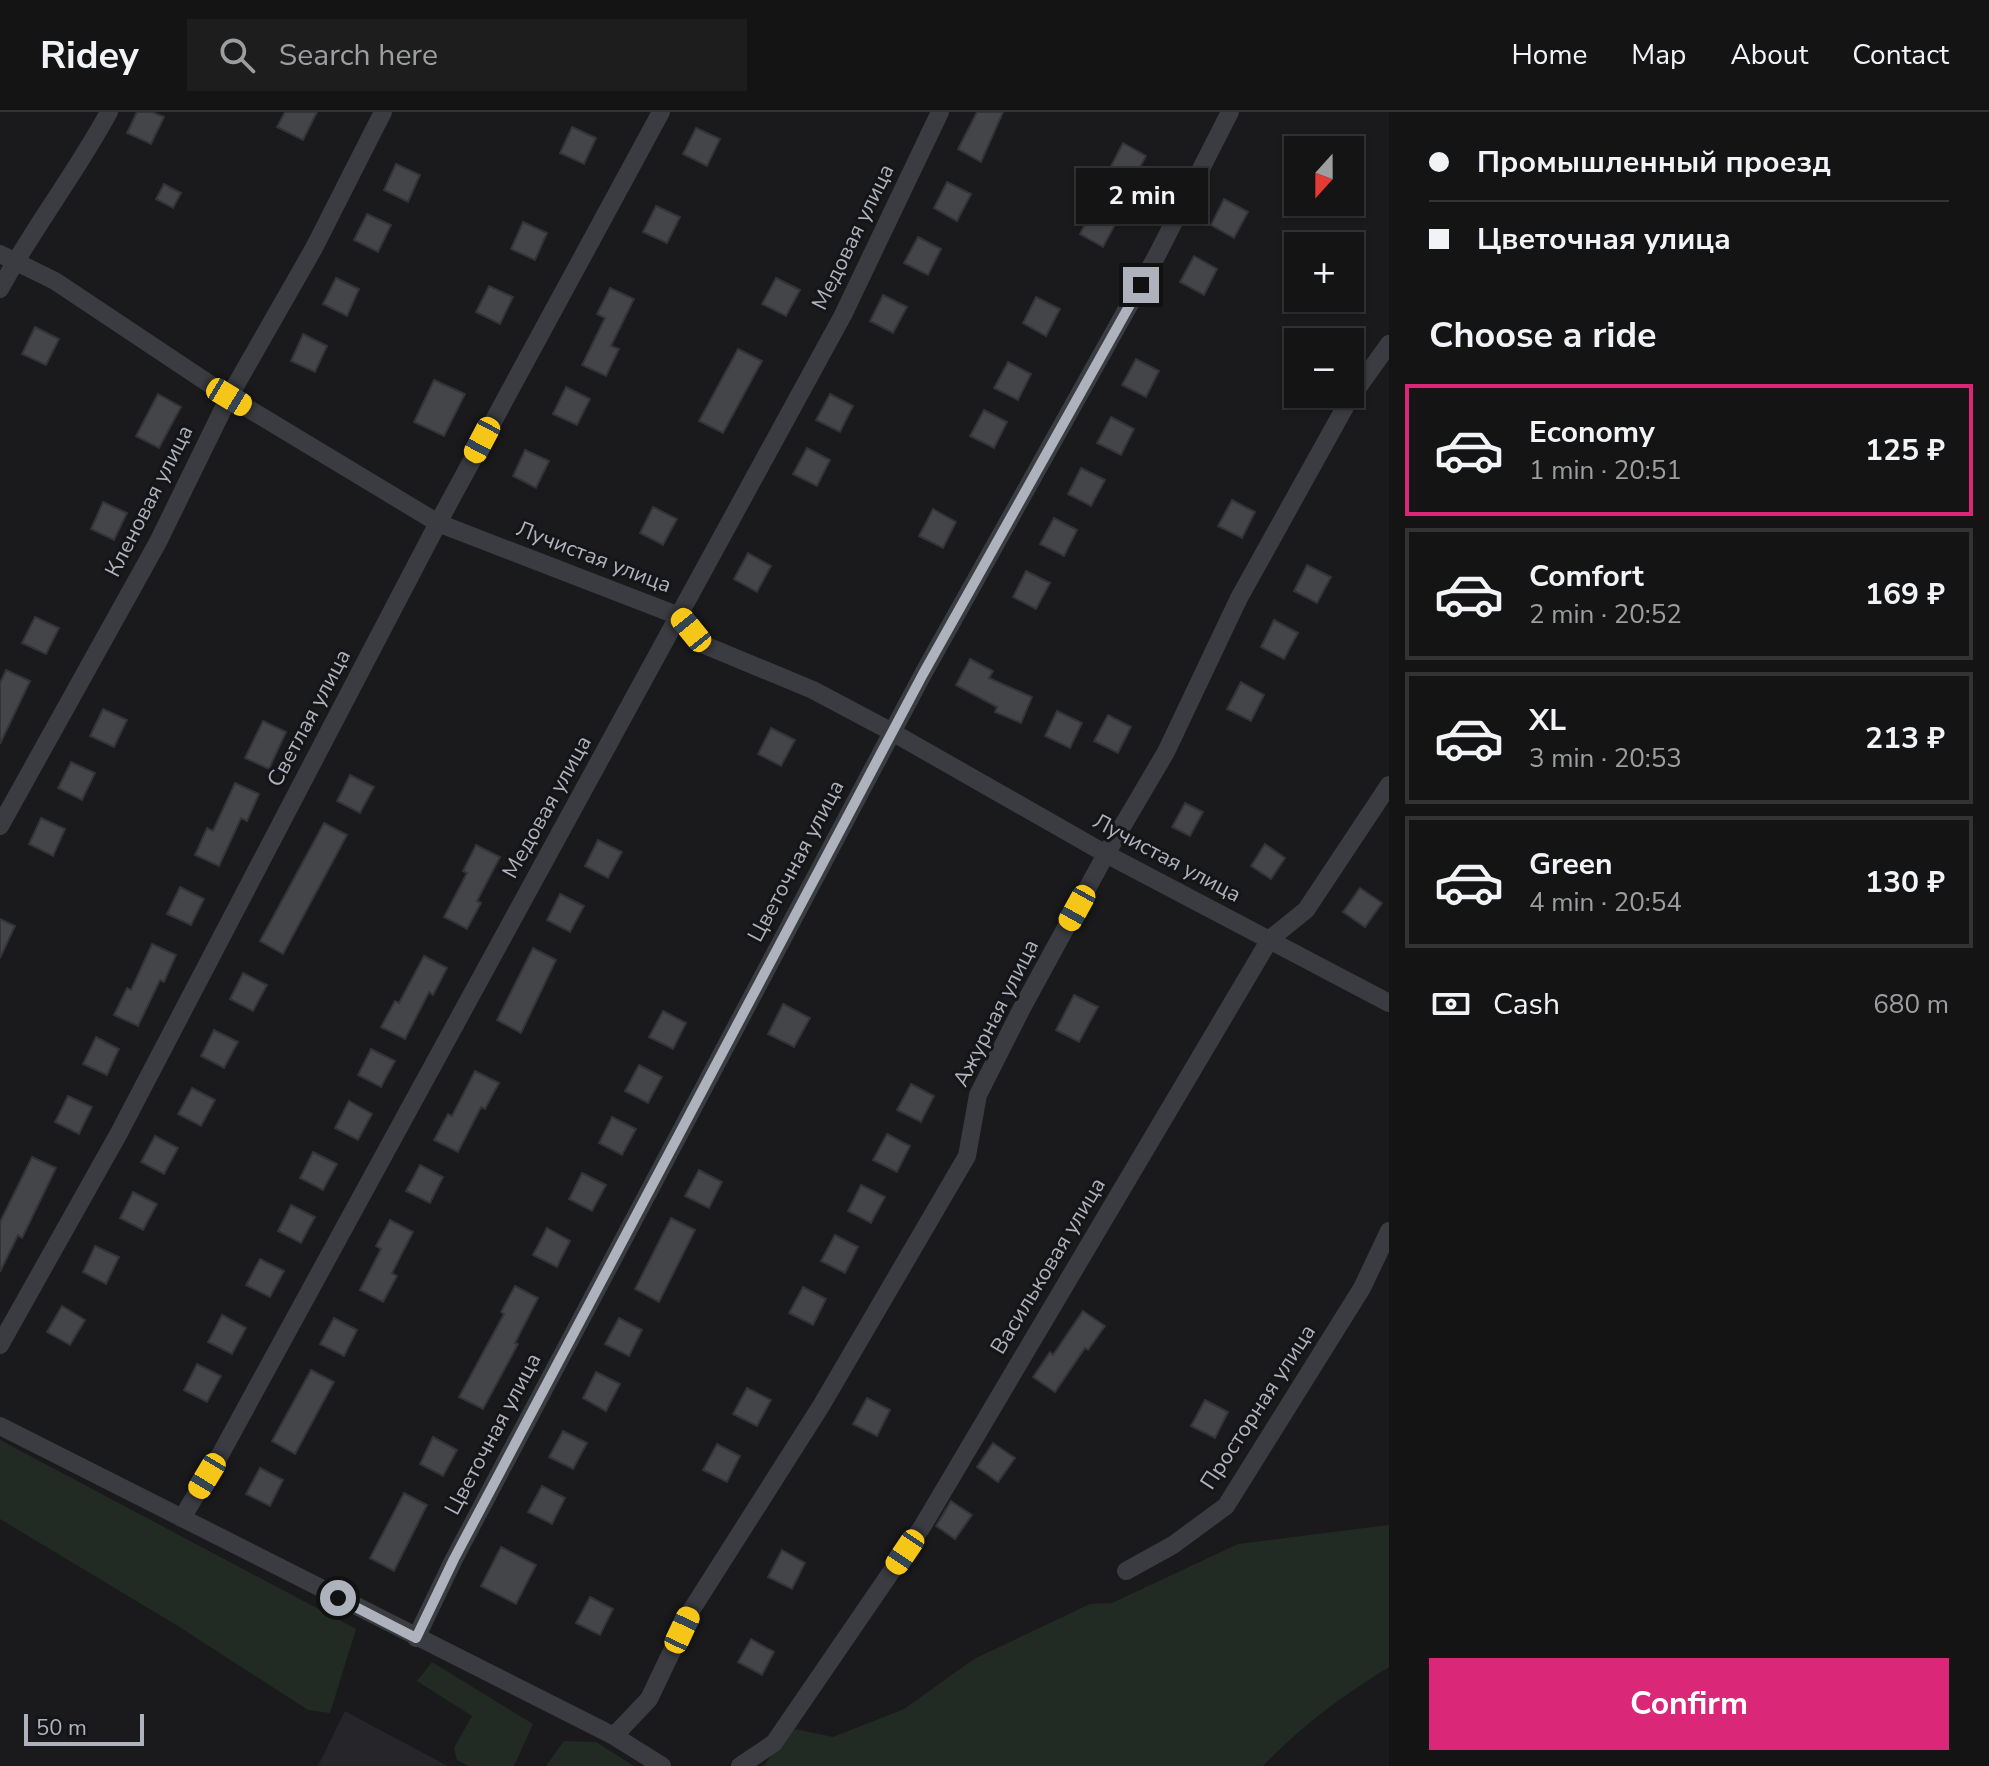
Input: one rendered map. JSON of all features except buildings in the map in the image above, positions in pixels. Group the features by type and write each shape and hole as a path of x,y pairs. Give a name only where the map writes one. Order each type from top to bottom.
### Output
{"street":[{"path":"0,289 8,258 91,146 109,112"},
{"name":"Кленовая улица","path":"0,826 158,542 229,397 314,248 383,112"},
{"name":"Светлая улица","path":"0,1345 119,1133 438,523 661,112"},
{"name":"Медовая улица","path":"182,1518 843,315 940,112"},
{"name":"Цветочная улица","path":"416,1638 454,1559 892,732 1156,257 1230,112"},
{"name":"Лучистая улица","path":"8,258 55,281 229,397 438,523 679,616 702,644 813,690 1106,854 1389,1003"},
{"name":"Ажурная улица","path":"614,1736 649,1699 692,1609 821,1406 967,1156 978,1095 1106,854 1166,752 1254,571 1349,400 1389,344"},
{"name":"Васильковая улица","path":"740,1766 774,1743 922,1527 1270,939 1306,910 1389,785"},
{"name":"Просторная улица","path":"1126,1571 1173,1545 1226,1506 1362,1288 1389,1231"},
{"path":"0,1426 614,1736 662,1766"}],"shaded area":[{"path":"0,1440 356,1629 330,1713 308,1710 178,1626 0,1519"},
{"path":"1389,1525 1389,1667 1323,1712 1263,1766 764,1766 784,1737 795,1729 833,1737 904,1709 974,1659 1090,1604 1112,1603 1238,1544"},
{"path":"432,1662 533,1724 514,1766 468,1766 457,1760 454,1748 472,1716 417,1681"},
{"path":"345,1711 378,1729 448,1766 318,1766"},
{"path":"564,1741 596,1742 634,1766 546,1766"}],"route":[{"path":"338,1598 416,1638 454,1559 923,674 1141,285"}]}
